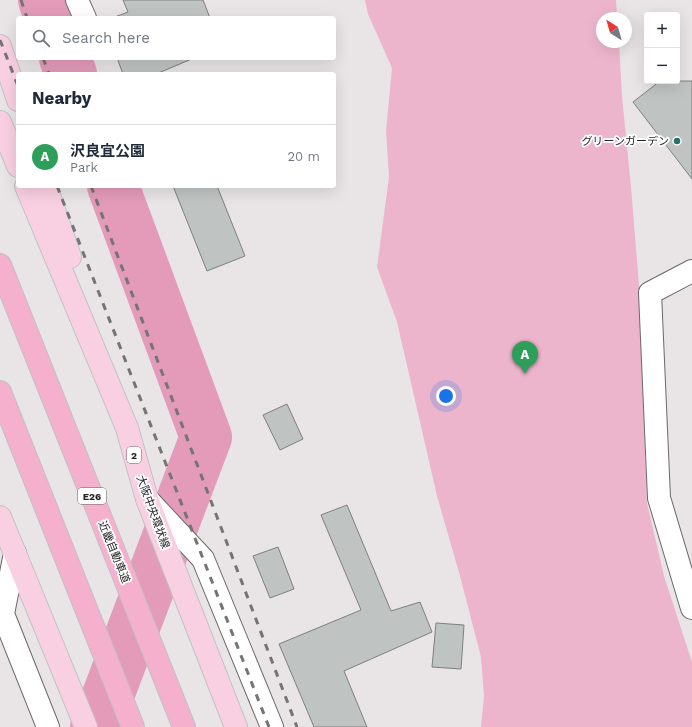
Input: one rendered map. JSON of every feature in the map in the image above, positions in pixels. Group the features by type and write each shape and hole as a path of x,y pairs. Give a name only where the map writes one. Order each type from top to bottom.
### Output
{"highway":[{"name":"近畿自動車道","path":"0,264 184,727"},
{"path":"0,392 133,727"}],"main road":[{"path":"0,46 16,94"},
{"path":"0,122 16,161"},
{"name":"大阪中央環状線","path":"27,188 127,428 147,499 236,727"},
{"path":"47,188 127,428"},
{"path":"0,517 86,727"}],"street":[{"path":"78,0 84,16"},
{"path":"692,271 650,293 659,498 686,564 692,608"},
{"path":"147,499 203,559 272,727"},
{"path":"14,553 3,614 48,727"}],"shaded area":[{"path":"365,0 616,0 617,12 596,12 596,48 619,48 622,96 639,285 647,503 664,576 692,662 692,727 481,727 484,696 481,657 437,496 397,322 377,267 389,177 386,131 392,68 368,14"}],"building":[{"path":"123,0 203,0 209,16 117,16 128,12"},
{"path":"118,60 189,60 161,72 122,72"},
{"name":"グリーンガーデン","path":"680,81 692,81 692,179 633,102 656,84 680,84"},
{"path":"174,188 218,188 245,256 207,271"},
{"path":"287,404 303,439 280,450 263,415"},
{"path":"347,505 391,611 420,602 432,632 344,671 367,727 314,727 279,644 361,610 321,515"},
{"path":"278,547 294,589 270,598 253,556"},
{"path":"436,623 464,625 461,669 432,667"}],"waterway":[{"path":"44,0 49,16"},
{"path":"66,60 70,72"},
{"path":"96,727 206,437 114,188"}],"railway":[{"path":"21,0 26,16"},
{"path":"0,40 16,81"},
{"path":"44,60 48,72"},
{"path":"58,188 269,727"},
{"path":"92,188 297,727"}],"place":[{"name":"グリーンガーデン","path":"677,141"},
{"name":"沢良宜公園","path":"525,374"}]}
